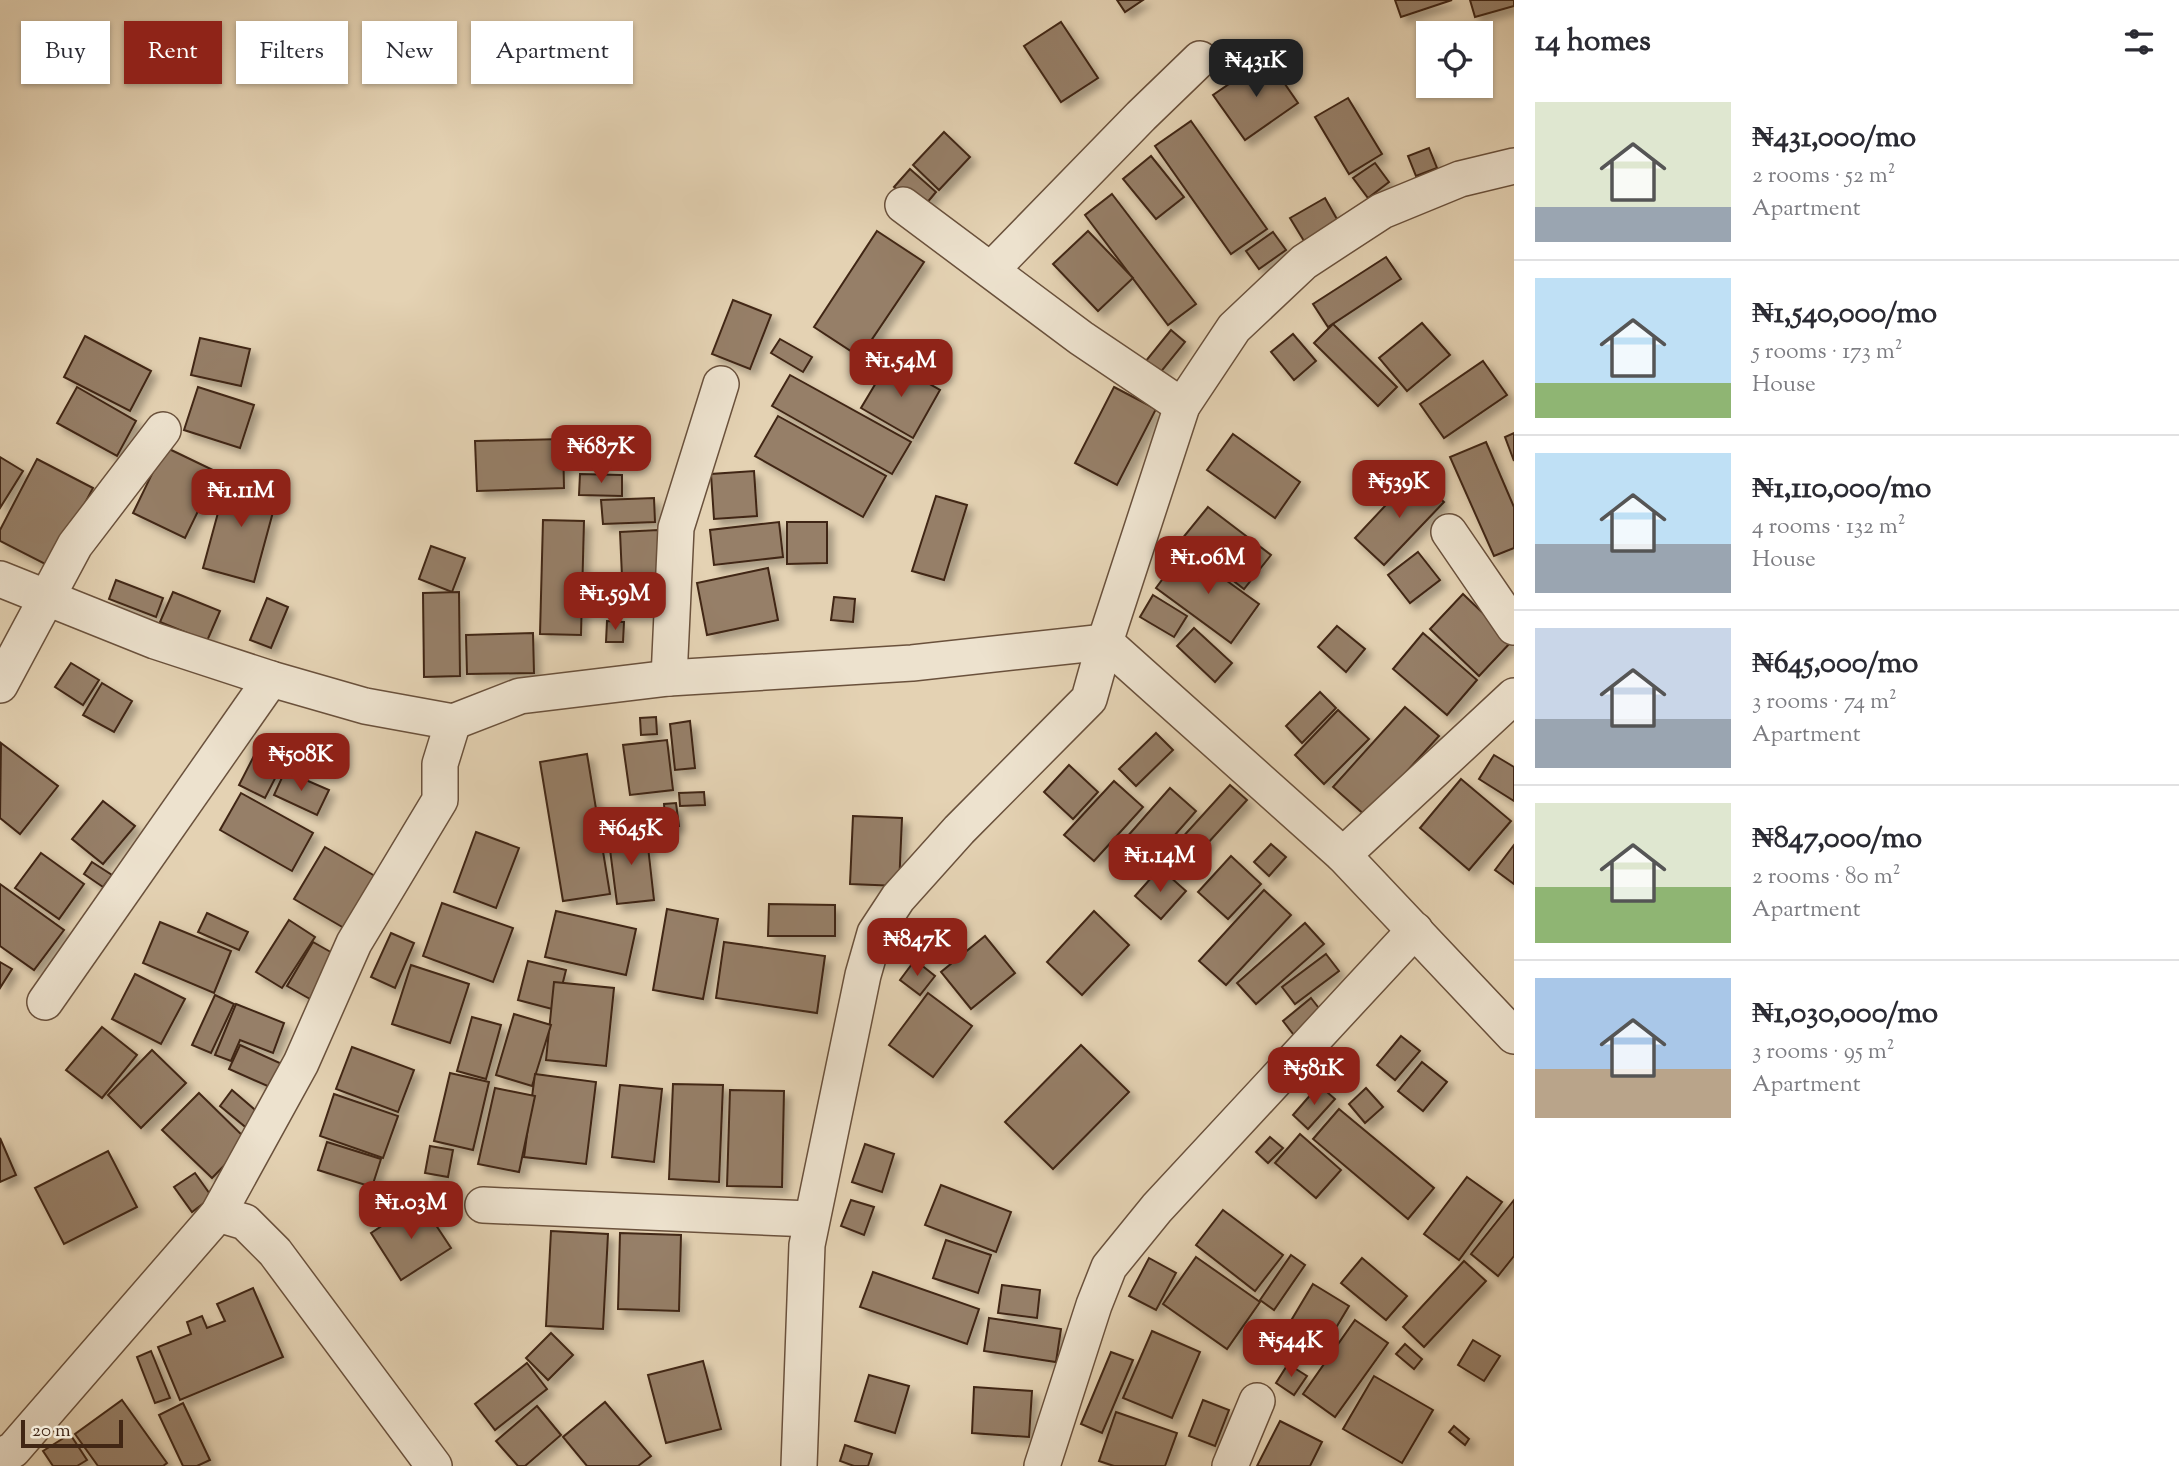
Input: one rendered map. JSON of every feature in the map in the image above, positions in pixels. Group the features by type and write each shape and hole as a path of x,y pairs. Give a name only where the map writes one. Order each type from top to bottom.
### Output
{"street":[{"path":"991,271 1140,116 1200,59"},
{"path":"799,1466 805,1275 811,1219 863,975 876,933 886,914 959,830 1088,699 1182,406 1234,328 1304,261 1381,211 1460,179 1514,166"},
{"path":"903,205 1081,338 1182,406"},
{"path":"669,678 676,528 721,384"},
{"path":"0,685 75,545 163,430"},
{"path":"1449,532 1514,627"},
{"path":"0,579 155,641 271,679 365,706 453,722 520,696 669,678 912,663 1105,642 1343,855 1514,1036"},
{"path":"45,1002 271,679"},
{"path":"1343,855 1514,696"},
{"path":"11,1457 218,1214 301,1063 354,943 440,800 440,764 453,722"},
{"path":"1042,1466 1109,1267 1157,1208 1415,930"},
{"path":"484,1205 811,1219"},
{"path":"218,1214 245,1222 275,1252 434,1466"},
{"path":"1230,1466 1257,1401"}],"building":[{"path":"1117,0 1143,0 1125,12"},
{"path":"1395,0 1452,0 1401,17"},
{"path":"1470,0 1514,0 1514,6 1475,17"},
{"path":"1061,22 1098,78 1061,102 1024,46"},
{"path":"1267,58 1298,103 1245,140 1213,95"},
{"path":"1348,98 1382,154 1349,174 1315,117"},
{"path":"1191,121 1267,229 1231,254 1155,146"},
{"path":"944,132 970,157 939,190 913,165"},
{"path":"1429,148 1437,168 1416,176 1408,156"},
{"path":"1151,156 1184,197 1156,219 1123,179"},
{"path":"1375,163 1389,182 1368,198 1353,178"},
{"path":"910,169 936,192 921,210 894,187"},
{"path":"1112,194 1196,304 1168,325 1085,215"},
{"path":"1325,198 1338,221 1304,241 1290,218"},
{"path":"877,231 924,262 860,357 814,327"},
{"path":"1088,231 1133,278 1098,311 1053,264"},
{"path":"1273,232 1286,250 1259,269 1246,251"},
{"path":"1386,257 1401,279 1328,327 1313,304"},
{"path":"733,300 771,315 750,369 712,354"},
{"path":"1422,323 1450,355 1407,391 1379,358"},
{"path":"1333,324 1397,387 1378,406 1314,343"},
{"path":"1171,330 1185,342 1160,373 1145,362"},
{"path":"1293,334 1316,361 1294,380 1271,352"},
{"path":"85,336 151,371 130,411 64,377"},
{"path":"200,338 250,349 241,386 191,375"},
{"path":"780,339 812,357 803,372 771,353"},
{"path":"889,361 940,390 913,438 861,408"},
{"path":"1483,361 1507,395 1444,438 1420,404"},
{"path":"790,375 911,442 892,474 772,406"},
{"path":"77,387 136,421 117,456 57,423"},
{"path":"198,387 254,405 240,448 184,430"},
{"path":"1114,387 1156,409 1117,485 1075,463"},
{"path":"778,416 886,476 863,517 755,456"},
{"path":"1514,433 1514,461 1505,437"},
{"path":"1233,434 1300,482 1275,518 1207,470"},
{"path":"563,439 564,488 477,491 475,441"},
{"path":"1486,442 1514,507 1514,548 1494,556 1450,457"},
{"path":"165,447 217,472 185,538 133,513"},
{"path":"0,457 23,471 0,508"},
{"path":"37,459 93,488 51,567 0,541 0,530"},
{"path":"754,471 757,516 714,519 711,474"},
{"path":"580,474 622,475 622,496 579,495"},
{"path":"1414,475 1444,502 1384,565 1355,538"},
{"path":"228,476 279,490 254,582 203,568"},
{"path":"936,496 967,505 944,580 912,571"},
{"path":"654,498 655,522 603,524 601,500"},
{"path":"1208,507 1271,555 1244,589 1181,540"},
{"path":"543,520 584,521 581,635 540,634"},
{"path":"779,522 783,557 714,565 710,530"},
{"path":"787,522 827,522 827,563 787,564"},
{"path":"658,530 662,598 623,599 620,532"},
{"path":"431,546 465,558 452,592 419,579"},
{"path":"1184,550 1259,604 1231,643 1156,588"},
{"path":"1418,552 1440,580 1410,603 1388,575"},
{"path":"768,568 778,620 707,635 697,583"},
{"path":"116,580 163,598 156,617 109,599"},
{"path":"173,592 220,611 207,641 160,622"},
{"path":"459,592 460,676 424,677 423,593"},
{"path":"1463,594 1512,641 1479,676 1430,629"},
{"path":"1153,595 1187,616 1174,637 1140,617"},
{"path":"834,597 855,599 853,622 831,620"},
{"path":"267,598 288,607 271,648 250,640"},
{"path":"607,621 624,622 623,642 606,642"},
{"path":"1337,626 1365,649 1346,672 1318,647"},
{"path":"1194,628 1232,663 1215,682 1177,646"},
{"path":"533,633 534,673 467,674 466,635"},
{"path":"1423,633 1477,680 1447,715 1393,669"},
{"path":"71,663 99,680 83,705 55,687"},
{"path":"102,683 132,701 114,732 83,715"},
{"path":"1320,692 1336,708 1302,743 1286,726"},
{"path":"1405,707 1439,736 1366,816 1333,787"},
{"path":"1338,710 1369,739 1324,784 1295,755"},
{"path":"656,717 657,734 641,735 640,718"},
{"path":"690,721 695,768 675,770 670,724"},
{"path":"1156,733 1173,750 1136,786 1119,769"},
{"path":"667,740 673,790 630,795 623,745"},
{"path":"1,743 58,786 20,834 0,818"},
{"path":"258,748 284,761 265,798 239,785"},
{"path":"587,754 610,894 563,901 540,762"},
{"path":"1494,755 1514,767 1514,801 1479,779"},
{"path":"1069,765 1098,792 1073,819 1044,792"},
{"path":"285,771 329,790 317,815 274,795"},
{"path":"1461,779 1511,821 1469,870 1420,828"},
{"path":"1114,781 1143,807 1094,861 1064,835"},
{"path":"1230,785 1247,800 1177,877 1160,862"},
{"path":"1170,788 1196,811 1152,861 1126,838"},
{"path":"704,792 705,805 680,806 679,793"},
{"path":"241,793 313,833 292,871 220,830"},
{"path":"103,801 135,826 103,864 72,839"},
{"path":"676,803 679,826 666,827 664,804"},
{"path":"853,816 902,818 899,886 850,884"},
{"path":"646,829 654,900 617,904 608,834"},
{"path":"476,832 519,848 496,908 454,892"},
{"path":"1271,844 1286,857 1269,876 1254,862"},
{"path":"1514,845 1514,884 1495,870"},
{"path":"325,847 375,876 344,928 294,899"},
{"path":"41,853 84,884 59,919 15,888"},
{"path":"1231,856 1261,884 1228,919 1198,892"},
{"path":"92,862 112,875 103,887 84,874"},
{"path":"1160,868 1186,891 1161,919 1135,896"},
{"path":"0,884 64,930 34,970 0,946"},
{"path":"1264,890 1291,915 1226,985 1199,961"},
{"path":"442,903 513,928 493,982 423,956"},
{"path":"769,904 835,905 835,936 768,936"},
{"path":"667,909 718,919 703,999 653,990"},
{"path":"556,911 636,929 626,975 545,957"},
{"path":"1094,911 1129,945 1082,995 1047,962"},
{"path":"207,913 248,932 239,950 198,932"},
{"path":"289,920 315,937 282,988 256,972"},
{"path":"160,922 231,951 214,993 143,963"},
{"path":"1305,923 1324,944 1256,1004 1237,983"},
{"path":"391,933 414,943 395,988 371,977"},
{"path":"985,936 1015,973 971,1009 941,972"},
{"path":"313,942 336,955 310,999 287,986"},
{"path":"724,942 825,956 817,1013 716,998"},
{"path":"1326,954 1339,971 1295,1004 1282,987"},
{"path":"915,960 935,976 920,995 900,980"},
{"path":"528,961 566,970 556,1010 518,1000"},
{"path":"0,962 12,969 0,988"},
{"path":"411,965 469,984 450,1043 392,1024"},
{"path":"135,974 185,999 161,1044 112,1019"},
{"path":"554,982 614,988 606,1066 546,1060"},
{"path":"928,993 972,1026 933,1077 889,1045"},
{"path":"215,995 234,1004 211,1053 192,1045"},
{"path":"1311,998 1325,1016 1297,1039 1283,1021"},
{"path":"236,1004 284,1023 273,1053 240,1040 231,1061 215,1055"},
{"path":"514,1014 551,1025 532,1086 496,1075"},
{"path":"472,1017 501,1025 486,1079 457,1071"},
{"path":"102,1027 137,1055 102,1098 66,1070"},
{"path":"1401,1036 1420,1051 1395,1080 1377,1065"},
{"path":"240,1045 282,1064 272,1088 229,1069"},
{"path":"1081,1045 1129,1092 1053,1169 1005,1122"},
{"path":"352,1047 414,1070 398,1112 336,1089"},
{"path":"152,1050 186,1083 141,1128 108,1095"},
{"path":"1422,1062 1447,1082 1423,1111 1398,1091"},
{"path":"450,1073 489,1082 473,1150 434,1141"},
{"path":"535,1074 596,1082 586,1164 524,1157"},
{"path":"673,1084 723,1085 719,1182 669,1179"},
{"path":"620,1085 662,1089 654,1162 612,1157"},
{"path":"1319,1085 1335,1099 1308,1129 1293,1115"},
{"path":"495,1088 535,1096 519,1172 478,1164"},
{"path":"1366,1088 1383,1107 1365,1123 1349,1104"},
{"path":"232,1090 261,1115 249,1130 220,1106"},
{"path":"730,1090 784,1091 782,1187 727,1186"},
{"path":"199,1093 248,1141 212,1178 162,1130"},
{"path":"334,1094 398,1116 383,1158 320,1136"},
{"path":"1339,1109 1434,1188 1408,1219 1313,1139"},
{"path":"1300,1134 1341,1170 1316,1198 1275,1163"},
{"path":"1270,1137 1283,1148 1268,1163 1256,1152"},
{"path":"0,1138 16,1175 0,1182"},
{"path":"327,1142 381,1159 372,1187 318,1170"},
{"path":"865,1144 894,1154 882,1192 852,1182"},
{"path":"430,1146 453,1150 448,1177 425,1173"},
{"path":"108,1151 137,1207 64,1244 35,1188"},
{"path":"195,1173 212,1197 192,1212 174,1187"},
{"path":"1467,1177 1502,1202 1459,1260 1424,1234"},
{"path":"941,1185 1011,1212 996,1252 925,1225"},
{"path":"851,1200 874,1207 864,1235 841,1226"},
{"path":"1514,1200 1514,1256 1498,1276 1471,1254"},
{"path":"420,1201 451,1248 401,1280 371,1233"},
{"path":"1223,1210 1283,1255 1255,1291 1196,1245"},
{"path":"551,1231 608,1234 603,1329 546,1326"},
{"path":"620,1233 681,1235 679,1311 618,1309"},
{"path":"946,1240 991,1255 978,1293 933,1278"},
{"path":"1291,1255 1305,1265 1274,1310 1260,1300"},
{"path":"1196,1257 1260,1302 1227,1349 1163,1304"},
{"path":"1149,1258 1176,1273 1156,1310 1129,1296"},
{"path":"1362,1258 1407,1296 1386,1320 1341,1283"},
{"path":"1464,1261 1486,1281 1424,1347 1403,1327"},
{"path":"873,1272 979,1309 967,1344 860,1307"},
{"path":"1313,1284 1349,1306 1322,1351 1286,1329"},
{"path":"1002,1285 1040,1290 1037,1318 998,1313"},
{"path":"253,1288 283,1357 180,1400 158,1347 191,1334 187,1322 202,1316 207,1328 225,1321 217,1304"},
{"path":"989,1318 1061,1329 1056,1362 984,1351"},
{"path":"1355,1320 1388,1343 1335,1417 1303,1394"},
{"path":"1152,1331 1200,1352 1172,1418 1123,1398"},
{"path":"551,1333 573,1355 548,1380 526,1358"},
{"path":"1473,1340 1500,1356 1484,1381 1458,1365"},
{"path":"1405,1344 1422,1359 1414,1369 1396,1354"},
{"path":"151,1351 170,1398 155,1403 137,1357"},
{"path":"1111,1352 1133,1360 1102,1433 1081,1424"},
{"path":"703,1361 721,1429 666,1443 648,1375"},
{"path":"527,1363 547,1389 495,1430 475,1404"},
{"path":"1288,1364 1307,1376 1294,1395 1276,1383"},
{"path":"869,1375 909,1386 895,1433 855,1421"},
{"path":"1374,1376 1433,1410 1402,1463 1343,1429"},
{"path":"974,1387 1032,1391 1029,1437 972,1433"},
{"path":"122,1400 167,1463 163,1466 98,1466 75,1434"},
{"path":"1203,1400 1229,1410 1215,1446 1189,1436"},
{"path":"605,1402 651,1456 638,1466 587,1466 563,1437"},
{"path":"183,1403 210,1460 197,1466 183,1466 159,1415"},
{"path":"537,1406 561,1435 525,1466 518,1466 496,1441"},
{"path":"1116,1412 1177,1433 1165,1466 1114,1466 1099,1461"},
{"path":"1280,1421 1322,1442 1310,1466 1257,1466"},
{"path":"1454,1426 1469,1439 1465,1445 1449,1432"},
{"path":"70,1434 87,1460 77,1466 53,1466 43,1451"},
{"path":"845,1445 872,1454 868,1466 854,1466 840,1461"}]}
